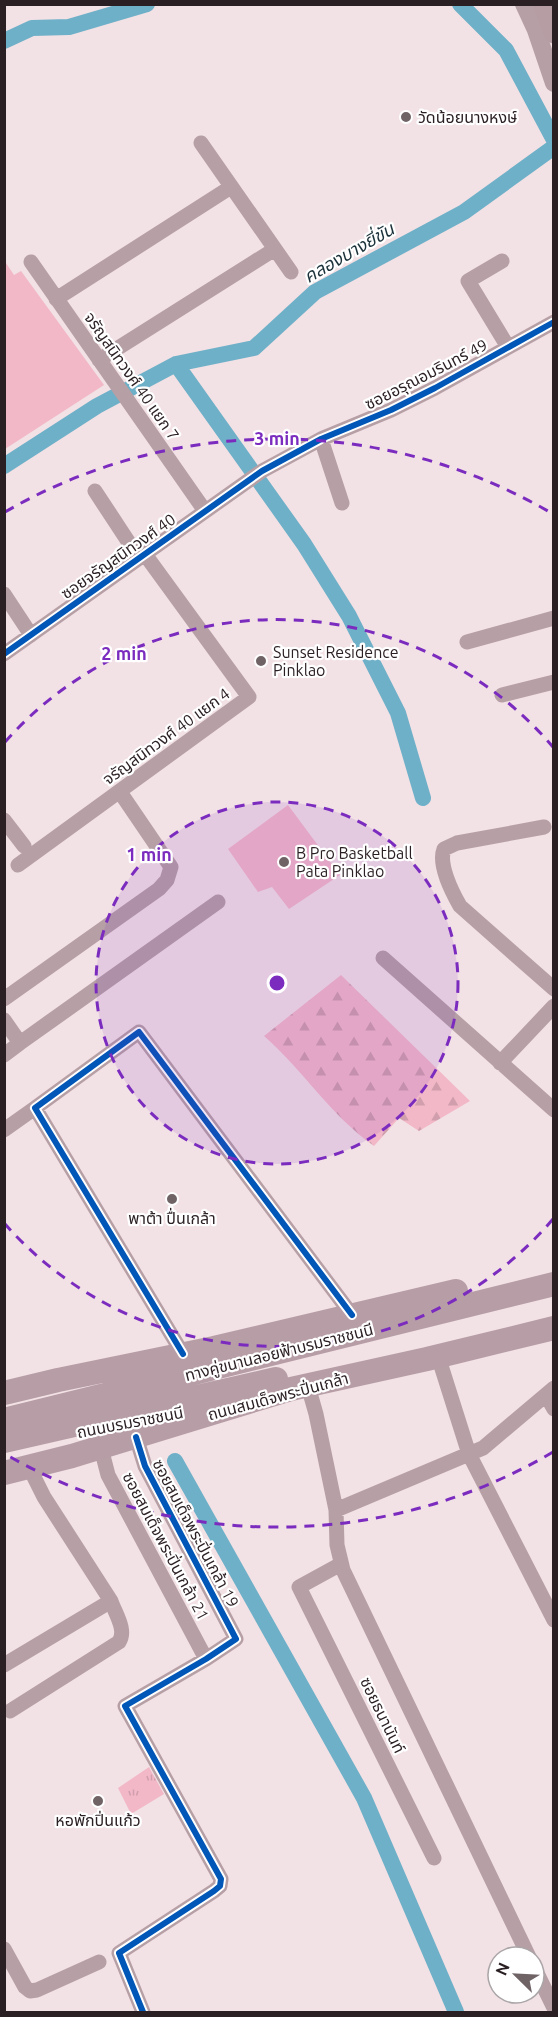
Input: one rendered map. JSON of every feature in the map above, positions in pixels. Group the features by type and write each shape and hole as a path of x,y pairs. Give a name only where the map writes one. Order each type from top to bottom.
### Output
{"main road":[{"path":"543,4 554,33"},
{"path":"4,1393 213,1348 554,1268"},
{"name":"ทางคู่ขนานลอยฟ้าบรมราชชนนี","path":"4,1420 554,1284"},
{"name":"ทางคู่ขนานลอยฟ้าบรมราชชนนี","path":"4,1441 554,1316"},
{"name":"ถนนสมเด็จพระปิ่นเกล้า","path":"4,1473 101,1448 299,1388 554,1328"},
{"path":"4,1411 115,1382 213,1348"},
{"name":"ถนนบรมราชชนนี","path":"4,1450 68,1434 299,1388"}],"street":[{"path":"524,4 536,30 553,81"},
{"path":"201,143 291,272"},
{"path":"56,299 231,186"},
{"path":"99,360 275,249"},
{"path":"502,261 468,281 508,347"},
{"name":"จรัญสนิทวงศ์ 40 แยก 7","path":"31,262 205,511"},
{"name":"ซอยอรุณอมรินทร์ 49","path":"247,481 321,439 409,401 554,322"},
{"path":"321,439 342,503"},
{"name":"ซอยจรัญสนิทวงศ์ 40","path":"4,654 247,481"},
{"path":"95,491 142,556"},
{"name":"จรัญสนิทวงศ์ 40 แยก 4","path":"18,865 249,698 142,556"},
{"path":"4,594 31,635"},
{"path":"467,642 554,618"},
{"path":"502,695 554,682"},
{"path":"4,999 159,889 167,880 171,867 120,792"},
{"path":"4,820 24,846"},
{"path":"544,827 457,843 444,849 441,855 450,888 460,906 554,988"},
{"path":"4,1055 218,902"},
{"path":"383,958 554,1110"},
{"path":"500,1063 554,1006"},
{"path":"4,1020 20,1043"},
{"path":"4,1130 140,1032 352,1315"},
{"path":"35,1108 183,1354"},
{"path":"438,1356 469,1454 554,1620"},
{"path":"299,1388 316,1414 336,1510 342,1570 523,1945"},
{"path":"336,1510 483,1448 551,1397"},
{"name":"ซอยสมเด็จพระปิ่นเกล้า 19","path":"136,1437 145,1466 236,1639 206,1659"},
{"name":"ซอยสมเด็จพระปิ่นเกล้า 21","path":"101,1448 108,1475 206,1659"},
{"path":"10,1711 119,1642 122,1636 111,1601 44,1497 29,1467"},
{"name":"ซอยธนานันท์","path":"341,1564 299,1587 434,1858"},
{"path":"4,1665 111,1601"},
{"path":"143,2013 119,1953 214,1891 220,1886 221,1879 125,1706 206,1659"},
{"path":"4,1948 30,1991 99,1962"},
{"path":"546,1992 554,2008"}],"green space":[{"path":"4,260 14,275 21,271 104,385 5,449"},
{"name":"B Pro Basketball Pata Pinklao","path":"288,805 340,875 289,909 272,887 258,892 228,849"},
{"path":"341,975 470,1101 419,1131 399,1118 374,1146 344,1121 292,1063 264,1036"},
{"path":"149,1767 164,1794 131,1814 118,1788"}],"waterway":[{"path":"4,41 32,28 69,27 147,4"},
{"path":"460,4 506,50 554,140"},
{"name":"คลองบางยี่ขัน","path":"4,466 97,406 176,364 254,348 315,292 464,212 554,147"},
{"path":"176,364 304,544 349,616 398,713 423,798"},
{"path":"175,1461 364,1798 456,2012"}],"cycle path":[{"path":"4,654 262,471 321,439 391,410 435,388 554,322"},
{"path":"183,1354 35,1108 139,1032 352,1315"},
{"path":"136,1437 145,1466 236,1639 125,1706 221,1879 220,1886 214,1891 119,1953 143,2012"}],"place":[{"name":"วัดน้อยนางหงษ์","path":"406,117"},
{"name":"Sunset Residence Pinklao","path":"261,661"},
{"name":"B Pro Basketball Pata Pinklao","path":"284,862"},
{"name":"พาต้า ปื่นเกล้า","path":"172,1199"},
{"name":"หอพักปิ่นแก้ว","path":"98,1801"}]}
